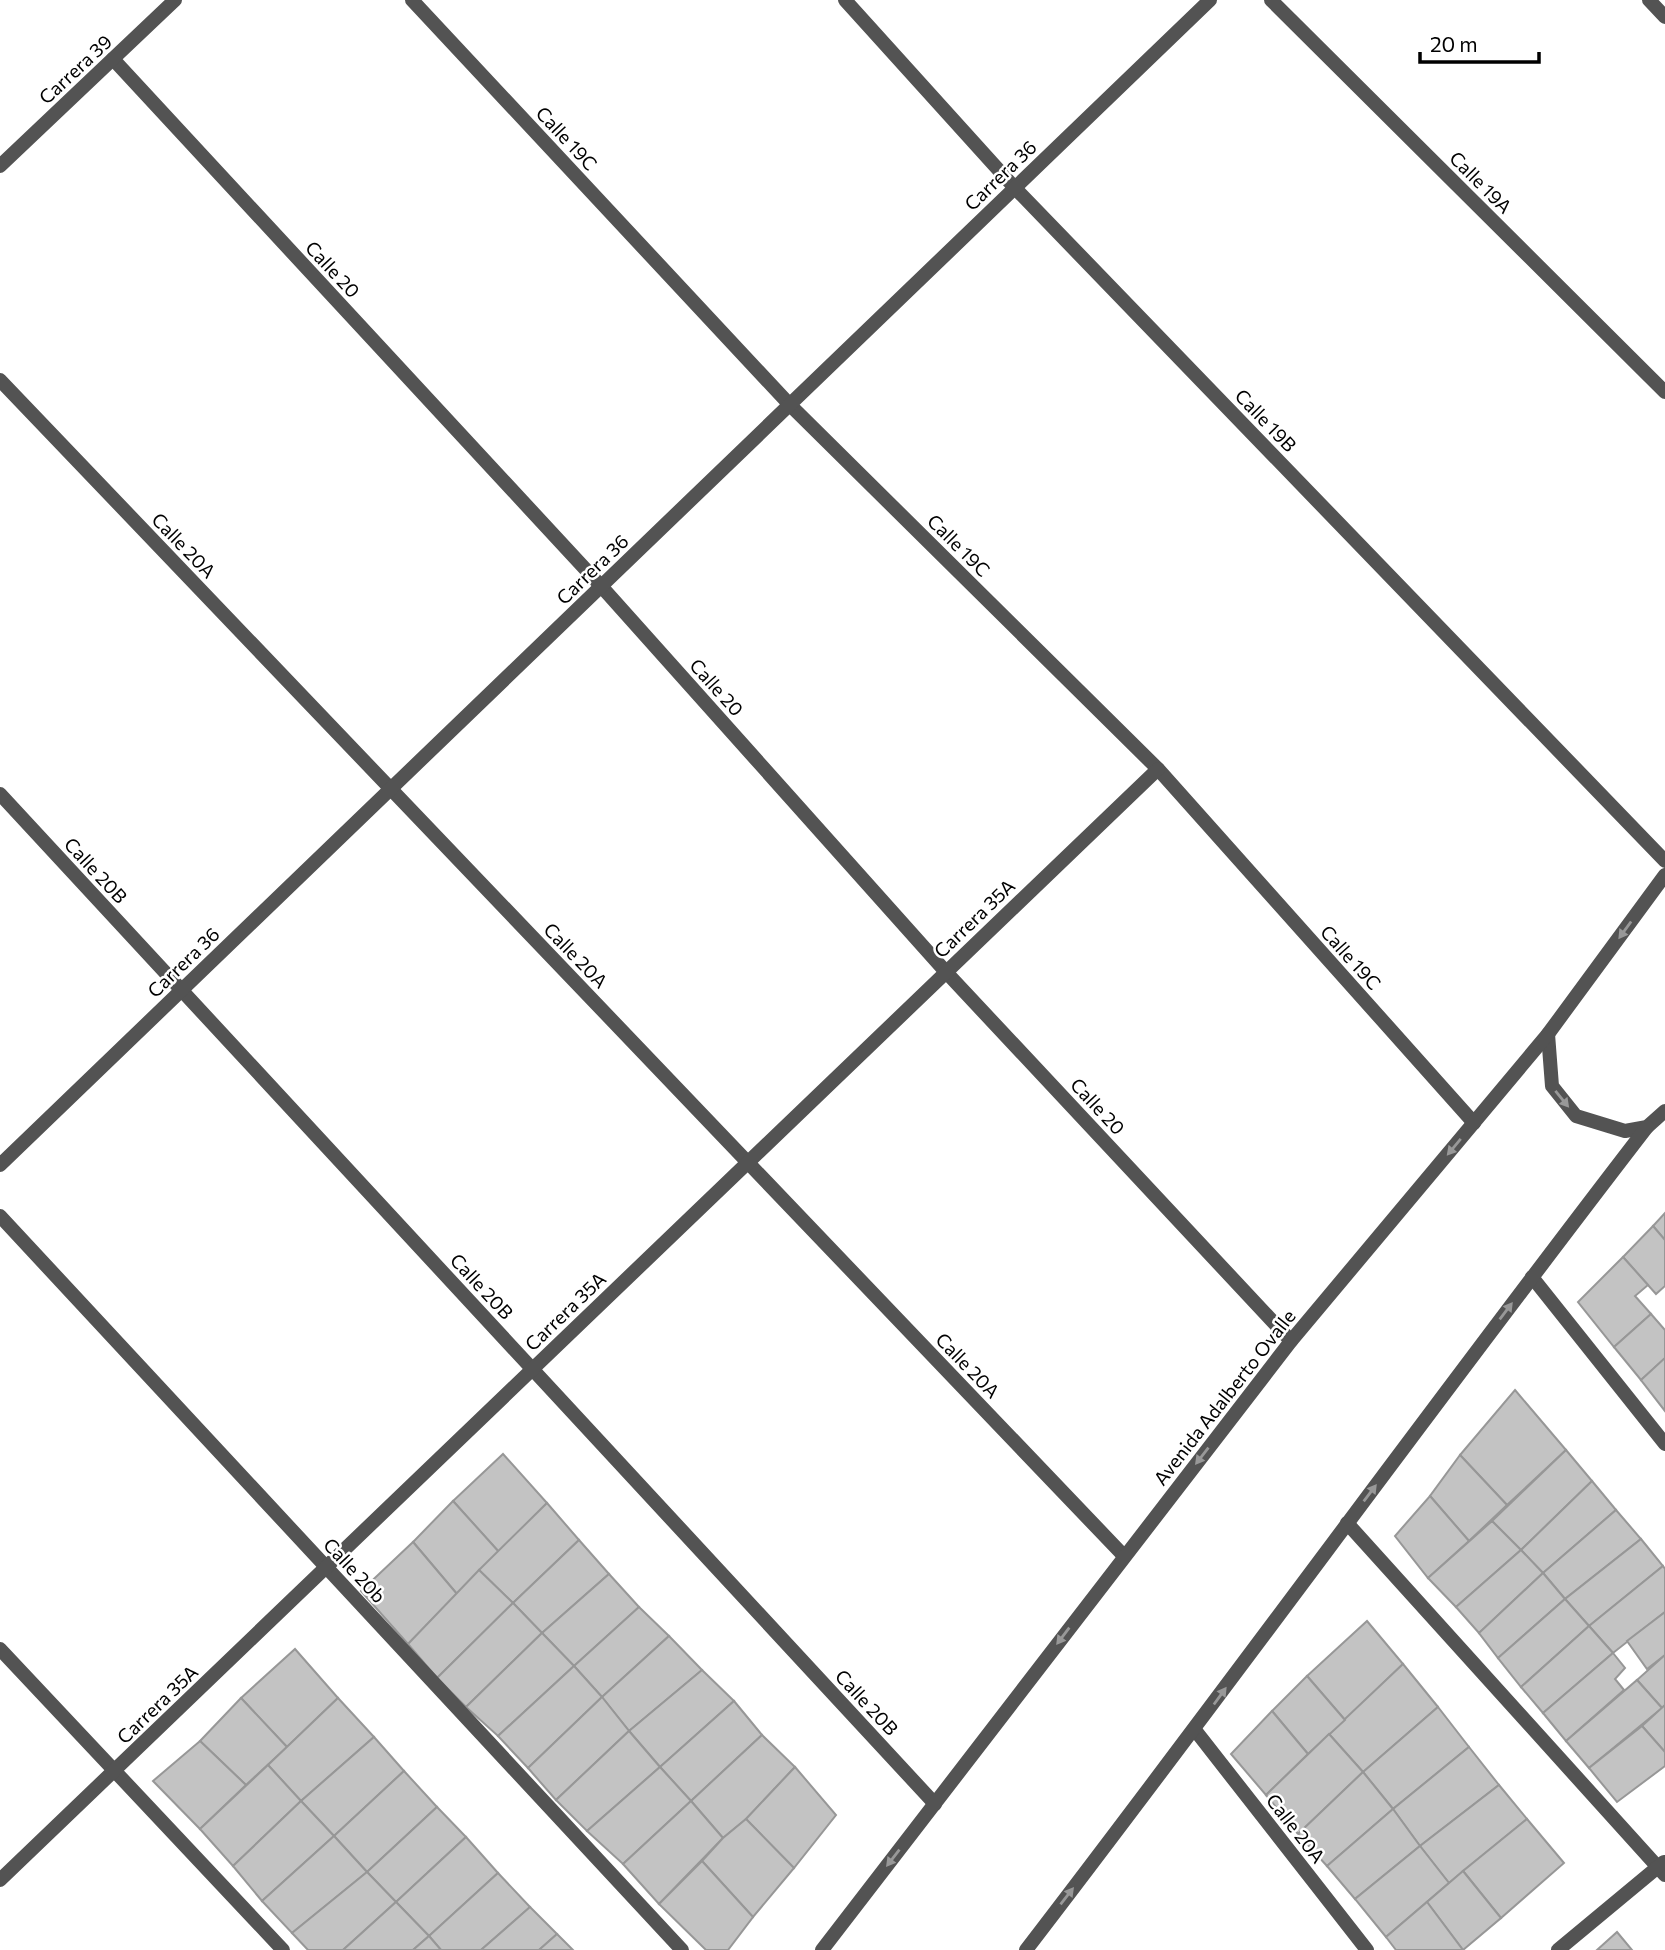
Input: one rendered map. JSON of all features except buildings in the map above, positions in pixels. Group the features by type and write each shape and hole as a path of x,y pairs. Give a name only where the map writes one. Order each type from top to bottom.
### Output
{"street":[{"name":"Carrera 39","path":"0,166 176,0"},
{"name":"Calle 19C","path":"412,0 790,405 1157,769 1474,1123"},
{"name":"Calle 19B","path":"845,0 1015,188 1665,862"},
{"name":"Carrera 36","path":"0,1165 1210,0"},
{"name":"Calle 19A","path":"1271,0 1665,392"},
{"path":"1649,0 1665,17"},
{"name":"Calle 20","path":"113,59 601,586 946,972 1291,1341"},
{"name":"Calle 20A","path":"0,380 1124,1556"},
{"name":"Carrera 35A","path":"0,1880 1157,769"},
{"name":"Calle 20B","path":"0,794 935,1804"},
{"name":"Avenida Adalberto Ovalle","path":"822,1950 1291,1341 1548,1034 1665,875"},
{"path":"1548,1034 1552,1086 1576,1116 1625,1131 1647,1127"},
{"path":"1026,1950 1195,1730 1532,1277 1647,1127 1665,1111"},
{"name":"Calle 20b","path":"0,1216 682,1950"},
{"path":"1532,1277 1665,1444"},
{"path":"1348,1523 1663,1868 1558,1950"},
{"path":"0,1649 283,1950"},
{"name":"Calle 20A","path":"1195,1730 1367,1950"}]}
